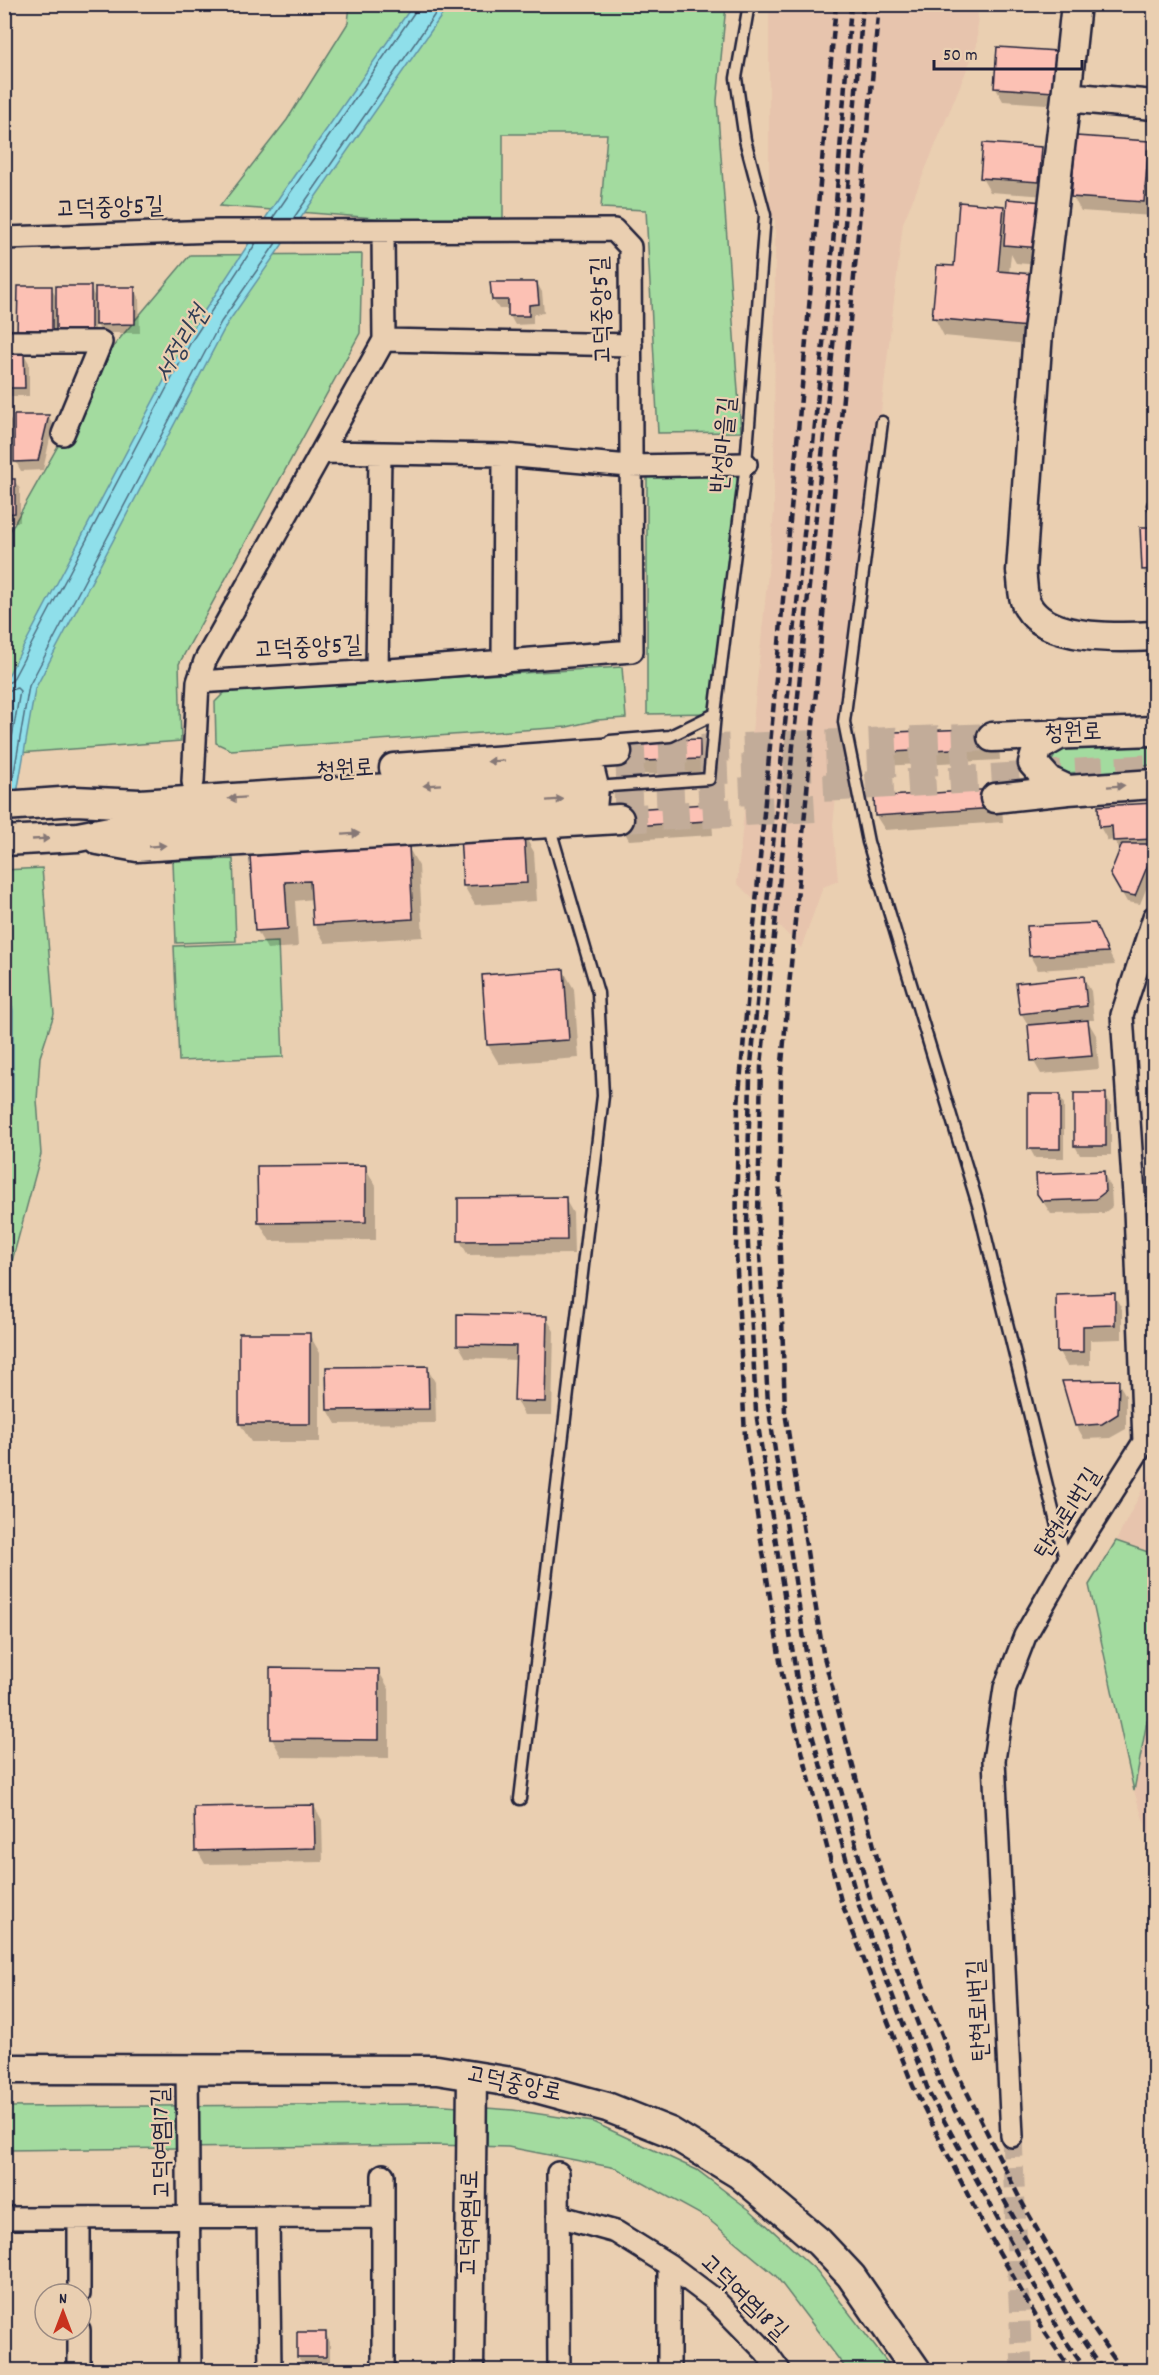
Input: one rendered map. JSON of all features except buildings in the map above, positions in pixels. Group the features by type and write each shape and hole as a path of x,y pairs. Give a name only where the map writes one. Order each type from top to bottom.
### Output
{"main road":[{"path":"1076,4 1038,332 1021,571 1027,607 1046,625 1085,635 1122,638 1155,636"},
{"path":"1066,97 1155,105"},
{"name":"청원로","path":"992,737 1155,731"},
{"path":"1061,734 1038,747 1033,763 1049,781 1068,789"},
{"name":"청원로","path":"78,837 137,847 548,822 617,752"},
{"name":"청원로","path":"75,801 140,786 543,758 620,819"},
{"path":"995,798 1068,789 1155,784"},
{"name":"청원로","path":"4,806 75,801 140,804 580,788"},
{"name":"청원로","path":"4,841 78,837 136,826 580,788"},
{"name":"고덕중앙로","path":"4,2069 437,2070 518,2083 607,2107 670,2132 739,2174 819,2242 851,2276 916,2370"},
{"name":"고덕여염4로","path":"469,2370 472,2076"}],"street":[{"name":"고덕중앙5길","path":"4,237 217,231 614,230 630,247 629,466 632,651 198,682"},
{"name":"고덕중앙5길","path":"193,782 198,682 205,661 384,340 383,232"},
{"path":"384,340 631,345"},
{"path":"4,342 101,342 63,434"},
{"path":"322,452 504,455 629,466 746,464"},
{"path":"377,671 380,453"},
{"path":"503,662 504,455"},
{"name":"탄현로1번길","path":"1012,2136 994,1760 1005,1688 1025,1636 1066,1565 1149,1440 1122,1015 1154,921"},
{"name":"고덕여염17길","path":"187,2068 190,2370"},
{"path":"558,2173 559,2370"},
{"path":"383,2175 383,2370"},
{"name":"고덕여염18길","path":"558,2216 616,2232 669,2265 714,2299 766,2352 779,2370"},
{"path":"268,2217 270,2370"},
{"name":"고덕여염17길","path":"4,2218 382,2217"},
{"path":"79,2218 79,2282"},
{"name":"고덕여염18길","path":"669,2265 669,2370"},
{"path":"79,2342 79,2370"}],"lane":[{"name":"반성마을길","path":"580,788 709,779 746,464 765,215 745,140 736,78 749,4"},
{"path":"882,422 844,722 868,842 978,1205 1066,1565"},
{"path":"543,758 602,741 670,736 715,714"},
{"path":"520,1799 603,1096 598,993 548,822"}],"shaded area":[{"path":"769,5 978,5 977,45 903,223 833,824 838,881 823,887 801,948 737,883 774,512 775,221 769,207"},
{"path":"1154,1467 1154,1554 1116,1541"},
{"path":"1154,1718 1154,1853 1134,1791 1147,1721"}],"green space":[{"path":"350,5 726,5 717,101 741,432 658,433 646,210 601,208 607,134 503,134 503,228 220,206 287,120 348,23"},
{"path":"362,254 360,333 179,664 181,741 5,754 5,540 116,343 190,255"},
{"path":"662,464 737,466 738,511 715,713 647,714 647,479"},
{"path":"622,667 626,718 597,720 567,727 231,750 216,743 215,702 226,691"},
{"path":"1154,745 1154,764 1125,771 1060,773 1051,762 1058,750"},
{"path":"233,859 236,941 176,943 173,861"},
{"path":"42,868 54,1014 40,1057 37,1100 41,1154 5,1287 5,870"},
{"path":"278,942 283,1057 179,1061 174,946"},
{"path":"1116,1541 1154,1554 1154,1718 1147,1721 1134,1791 1089,1585"},
{"path":"432,2104 513,2110 593,2122 697,2170 751,2211 817,2271 893,2370 847,2370 776,2276 707,2218 616,2168 508,2147 433,2145 5,2150 4,2107"}],"water":[{"name":"서정리천","path":"413,5 449,5 227,324 35,689 5,863 4,684 186,339 280,196"},
{"path":"5,952 13,1011 13,1105 5,1109"}],"tunnel":[{"path":"617,752 992,737"},
{"path":"574,776 970,760"},
{"path":"572,799 841,787 1154,768"},
{"path":"619,819 815,808"},
{"path":"1012,2136 1022,2370"}],"railway":[{"path":"836,4 738,1105 736,1250 745,1437 782,1674 841,1901 913,2086 979,2217 1046,2334 1071,2370"},
{"path":"851,4 833,244 750,1074 747,1224 756,1412 797,1680 860,1909 930,2095 1063,2337 1086,2370"},
{"path":"863,4 844,236 761,1066 758,1216 768,1404 809,1672 871,1901 942,2087 1075,2329 1103,2370"},
{"path":"879,4 781,1074 779,1224 785,1412 823,1653 883,1880 954,2066 1020,2199 1090,2324 1122,2370"}]}
